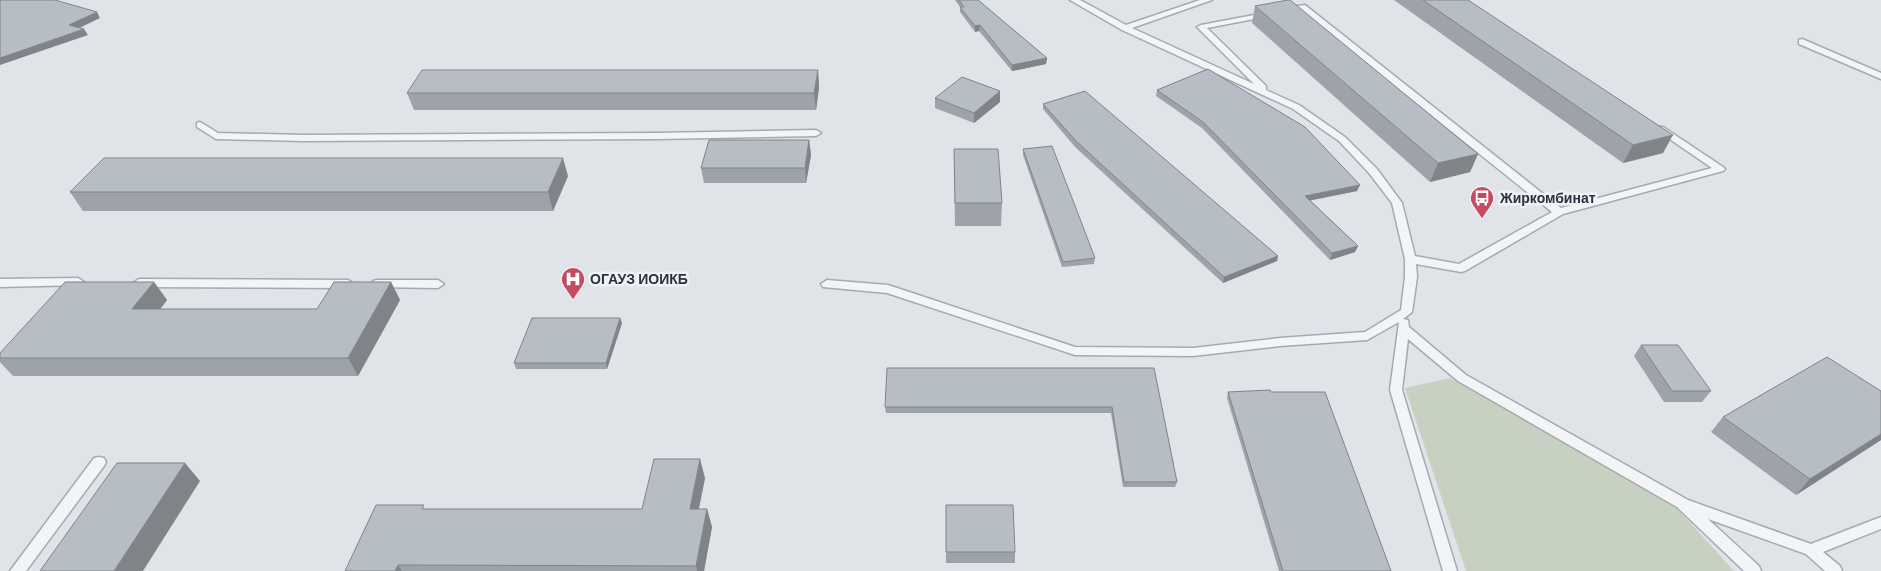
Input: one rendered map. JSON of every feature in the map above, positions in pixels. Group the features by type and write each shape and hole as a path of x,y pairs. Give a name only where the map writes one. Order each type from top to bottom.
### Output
{"lane":[{"path":"1074,0 1125,28 1296,107 1342,139 1373,172 1397,203 1410,259 1411,277 1396,390 1450,571"},
{"path":"1125,28 1208,0"},
{"path":"1269,95 1201,27 1302,7 1558,212"},
{"path":"1802,42 1881,76"},
{"path":"200,125 216,136 304,138 816,133"},
{"path":"1410,259 1461,268 1558,212 1720,169 1653,125"},
{"path":"0,283 88,282"},
{"path":"128,282 438,284"},
{"path":"827,284 888,288 1075,350 1194,352 1280,342 1367,336 1406,312"},
{"path":"1403,328 1462,378 1682,503 1811,550 1834,571"},
{"path":"17,571 99,462"},
{"path":"1682,503 1754,571"},
{"path":"1811,550 1881,523"}],"green space":[{"path":"1450,378 1673,504 1734,571 1466,571 1405,388"}],"building":[{"path":"0,0 55,0 97,12 69,25 84,29 0,58"},
{"path":"959,0 978,0 1047,58 1012,65 980,25 975,26 960,7 964,7"},
{"path":"1290,0 1478,154 1438,163 1255,6"},
{"path":"1423,0 1468,0 1673,135 1633,145"},
{"path":"1208,69 1305,127 1360,185 1305,196 1358,246 1332,253 1203,122 1157,90"},
{"path":"422,70 818,70 814,93 407,93"},
{"path":"962,77 1000,91 974,113 935,98"},
{"path":"1085,91 1278,256 1224,277 1076,141 1043,104"},
{"path":"709,140 809,140 805,168 701,168"},
{"path":"1052,146 1095,258 1063,262 1023,149"},
{"path":"954,149 998,149 1002,203 955,203"},
{"path":"104,158 563,158 548,192 70,192"},
{"path":"65,282 154,282 132,309 317,309 334,282 391,282 348,358 0,358 0,353"},
{"path":"532,318 620,318 606,363 514,363"},
{"path":"1641,345 1678,345 1711,391 1672,391"},
{"path":"1827,357 1881,391 1881,434 1810,479 1723,417"},
{"path":"887,368 1154,368 1177,482 1124,482 1112,407 885,407"},
{"path":"1270,390 1271,392 1325,392 1391,571 1283,571 1228,392"},
{"path":"654,459 700,459 690,509 707,509 696,566 398,565 395,571 345,571 376,505 424,505 422,509 642,509"},
{"path":"117,463 185,463 114,571 40,571"},
{"path":"946,505 1013,505 1015,552 946,552"}],"place":[{"name":"Жиркомбинат","path":"1482,219"},
{"name":"ОГАУЗ ИОИКБ","path":"573,300"}]}
